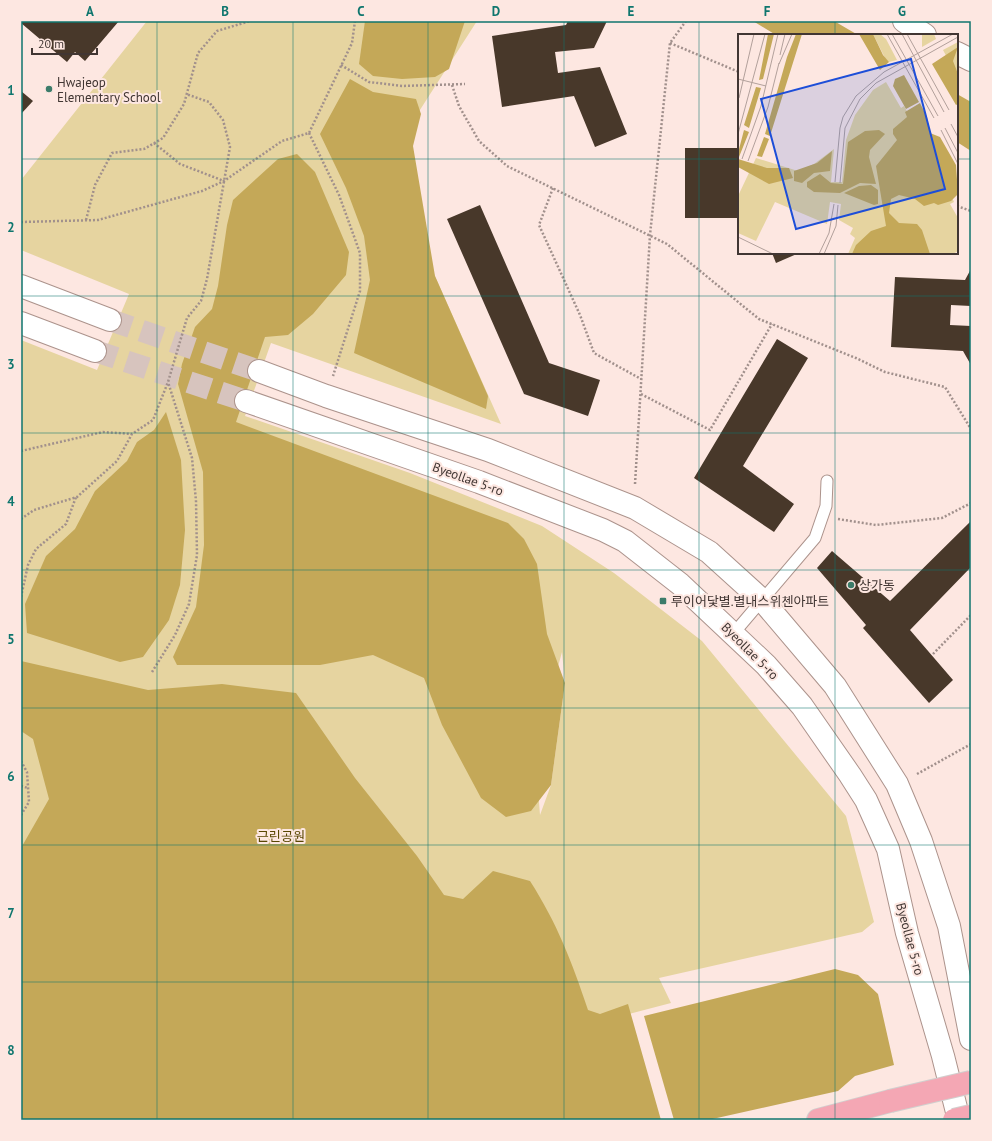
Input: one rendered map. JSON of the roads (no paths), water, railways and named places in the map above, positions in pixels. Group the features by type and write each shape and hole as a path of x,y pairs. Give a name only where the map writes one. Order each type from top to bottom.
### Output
{"highway":[{"path":"818,1120 971,1082"},
{"path":"954,1120 971,1116"}],"street":[{"path":"904,21 924,34"},
{"path":"958,54 971,60"},
{"path":"21,286 110,320"},
{"path":"21,323 95,351"},
{"path":"259,371 326,396 488,450 635,508 709,552 762,600 836,686 897,784 921,841 949,926 971,1039"},
{"name":"Byeollae 5-ro","path":"246,401 479,482 603,530 625,541 680,584 734,633 766,665 802,706 866,800 888,849 907,933 943,1056 959,1120"}],"lane":[{"path":"734,633 815,538 826,506 827,482"}],"tunnel":[{"path":"110,320 259,371"},
{"path":"95,351 246,401"}],"place":[{"name":"Hwajeop Elementary School","path":"49,89"},
{"name":"상가동","path":"851,585"},
{"name":"루이어닻별.별내스위첸아파트","path":"663,601"}],"park label":[{"name":"근린공원","path":"281,836"}]}
